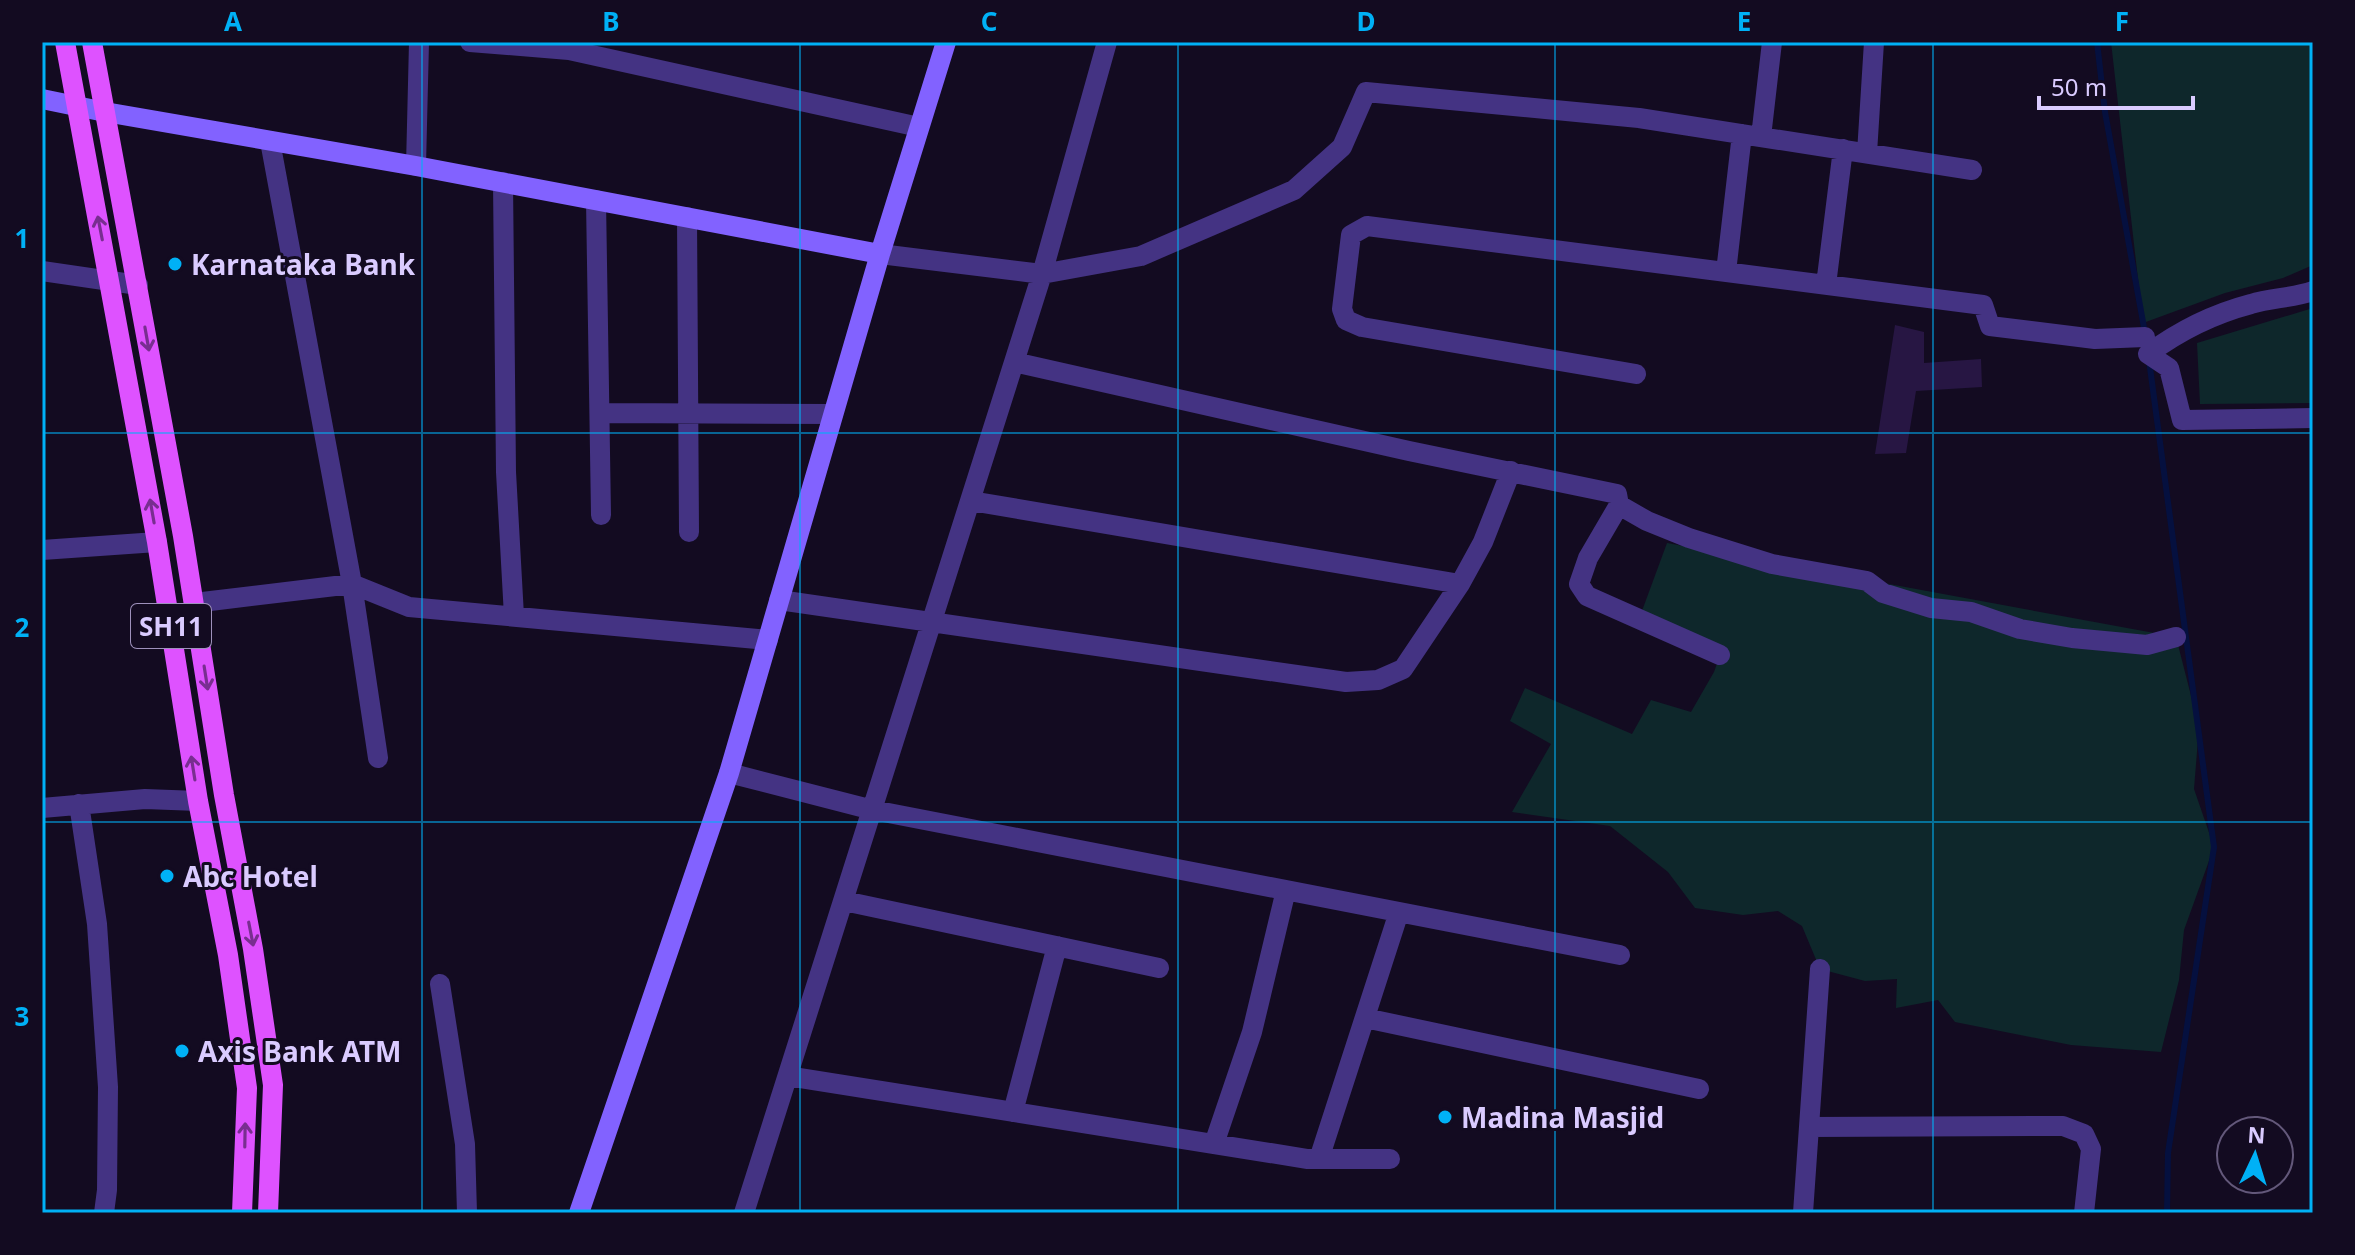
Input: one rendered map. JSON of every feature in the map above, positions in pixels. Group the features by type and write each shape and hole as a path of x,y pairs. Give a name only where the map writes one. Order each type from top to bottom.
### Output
{"main road":[{"name":"SH11","path":"65,42 157,542 198,801 228,955 247,1088 242,1213"},
{"name":"SH11","path":"92,42 138,285 253,949 273,1085 268,1213"}],"street":[{"path":"416,166 419,42"},
{"path":"470,42 569,50 919,127"},
{"path":"579,1213 729,773 880,254 946,42"},
{"path":"744,1213 1042,274 1107,42"},
{"path":"1726,272 1772,42"},
{"path":"1867,153 1874,42"},
{"path":"42,99 880,254 1042,274 1141,256 1294,190 1342,147 1366,92 1639,118 1972,170"},
{"path":"270,141 352,584 378,758"},
{"path":"1826,285 1843,149"},
{"path":"503,182 506,472 514,616"},
{"path":"596,200 601,515"},
{"path":"687,217 689,532"},
{"path":"1636,374 1362,327 1346,320 1342,309 1351,235 1367,226 1983,305 1990,326 2095,339 2145,337"},
{"path":"42,271 138,285"},
{"path":"2313,291 2251,304 2201,321 2148,354 2169,368 2182,420 2313,418"},
{"path":"1014,362 1409,451 1617,494 1619,505 1588,558 1579,584 1587,596 1720,655"},
{"path":"600,413 833,414"},
{"path":"779,600 1346,682 1378,680 1403,669 1460,584 1483,542 1511,471"},
{"path":"971,501 1460,584"},
{"path":"1619,505 1647,521 1689,538 1772,564 1867,581 1883,593 1931,608 1971,612 2020,629 2072,638 2147,645 2176,637"},
{"path":"42,550 157,542"},
{"path":"194,603 352,584 409,607 768,640"},
{"path":"729,773 873,810 1620,955"},
{"path":"42,808 145,799 198,801"},
{"path":"79,804 97,924 108,1087 104,1213"},
{"path":"1214,1144 1252,1032 1286,890"},
{"path":"844,901 1159,968"},
{"path":"1319,1159 1399,912"},
{"path":"1013,1112 1057,946"},
{"path":"1803,1213 1820,969"},
{"path":"440,984 465,1144 467,1213"},
{"path":"1365,1018 1699,1089"},
{"path":"788,1076 1319,1159 1390,1159"},
{"path":"1809,1127 2063,1126 2084,1134 2091,1149 2084,1213"}],"green space":[{"path":"2111,42 2313,42 2313,265 2283,278 2225,293 2143,323"},
{"path":"2313,308 2313,403 2200,404 2197,343"},
{"path":"1667,543 2176,637 2199,727 2194,789 2214,847 2184,930 2179,980 2161,1052 2071,1045 1955,1022 1938,1000 1896,1008 1897,979 1865,981 1820,969 1802,926 1778,911 1743,915 1695,908 1668,872 1610,826 1512,812 1551,744 1510,721 1525,688 1632,734 1651,700 1691,712 1720,655 1639,619"}],"building":[{"path":"1895,325 1924,332 1924,363 1981,359 1982,387 1916,391 1906,453 1875,454"}],"waterway":[{"path":"2097,42 2105,112 2145,333"},
{"path":"2149,360 2214,847 2168,1153 2167,1213"}],"place":[{"name":"Karnataka Bank","path":"175,264"},
{"name":"Abc Hotel","path":"167,876"},
{"name":"Axis Bank ATM","path":"182,1051"},
{"name":"Madina Masjid","path":"1445,1117"}]}
